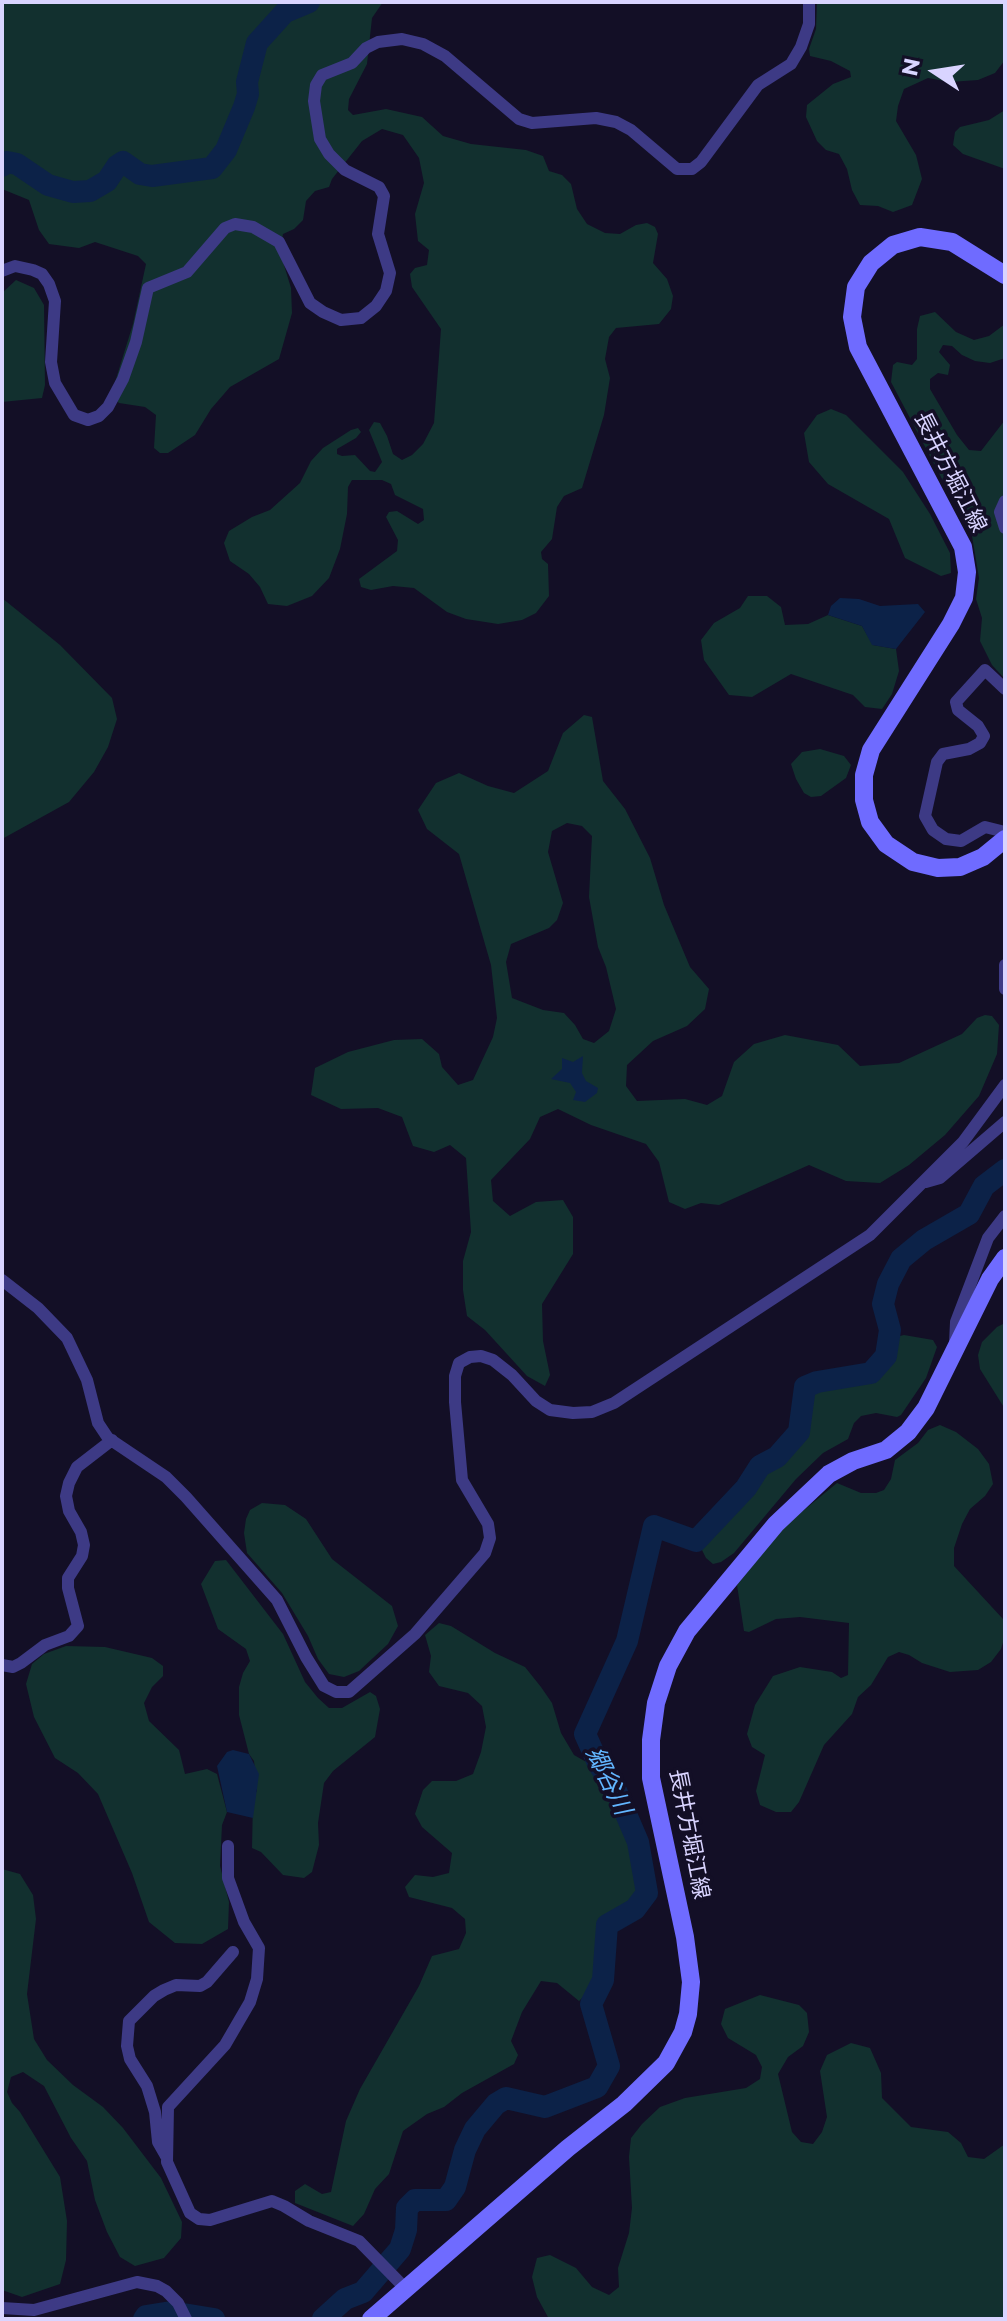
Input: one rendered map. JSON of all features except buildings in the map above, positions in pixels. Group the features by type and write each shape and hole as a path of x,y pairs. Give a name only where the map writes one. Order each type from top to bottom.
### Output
{"main road":[{"name":"長井方堀江線","path":"1005,275 952,242 920,237 893,245 871,263 856,287 852,317 858,347 963,547 967,572 964,598 951,624 871,750 864,775 864,800 870,822 886,844 913,862 938,868 960,867 983,857 1005,839"},
{"name":"長井方堀江線","path":"371,2319 568,2148 624,2104 666,2063 683,2032 691,1982 685,1937 651,1778 652,1727 668,1666 687,1631 776,1524 829,1474 853,1461 886,1450 908,1432 926,1408 990,1279 1005,1258"}],"street":[{"path":"2,271 15,266 33,270 42,274 49,284 55,301 51,362 55,383 74,415 88,420 99,416 108,407 123,379 136,342 148,288 187,272 225,228 235,224 253,227 279,242 310,303 323,312 341,320 361,318 376,306 386,291 390,273 378,234 384,196 379,187 345,170 329,154 320,139 314,101 316,85 322,75 352,63 366,48 378,42 402,39 423,44 445,56 519,119 532,123 596,118 616,122 653,147 677,169 692,169 701,162 758,85 791,64 809,24 809,2"},
{"path":"1005,501 1000,512 1005,528"},
{"path":"1005,689 985,670 956,702 958,710 978,726 984,736 980,743 969,749 943,754 937,762 925,816 933,830 946,839 961,841 985,827 1005,832"},
{"path":"1005,965 1005,989"},
{"path":"2,1280 38,1308 67,1338 87,1380 98,1423 112,1440 166,1477 186,1497 277,1600 324,1686 336,1692 349,1692 415,1634 485,1553 490,1538 488,1524 462,1480 455,1402 455,1376 459,1363 481,1356 493,1360 536,1401 550,1410 592,1412 614,1403 870,1235 963,1142 1005,1085"},
{"path":"922,1183 940,1178 1005,1122"},
{"path":"954,1350 956,1322 988,1238 1005,1216"},
{"path":"2,1665 13,1667 21,1663 45,1645 69,1636 78,1626 68,1578 82,1556 84,1545 66,1496 77,1467 112,1440"},
{"path":"167,2159 168,2107 225,2045 250,2002 257,1979 259,1948 244,1922 228,1878 228,1846"},
{"path":"233,1952 207,1982 200,1986 176,1985 164,1990 129,2021 127,2046 130,2059 147,2086 155,2112 158,2142 190,2213 199,2219 210,2220 272,2201 309,2221 359,2241 405,2288"},
{"path":"2,2308 34,2310 137,2282 157,2286 178,2303 186,2319"},
{"path":"49,2319 50,2305"}],"green space":[{"path":"2,2 383,2 372,18 367,64 349,99 348,110 353,115 386,109 422,117 443,136 471,144 526,150 543,156 549,171 562,175 571,184 577,209 587,224 605,233 620,234 636,225 647,223 655,227 658,234 653,263 667,279 673,296 671,309 659,324 616,328 609,337 605,359 610,378 604,415 582,488 564,496 557,507 552,539 541,552 542,559 548,564 549,596 536,613 522,620 498,624 466,619 447,612 414,588 393,586 371,590 361,587 359,579 397,551 398,540 386,517 389,512 397,511 418,524 424,520 423,509 395,495 391,484 382,480 352,480 348,487 347,514 340,549 329,578 312,596 287,606 268,604 249,574 230,561 224,543 229,531 270,510 300,483 311,461 323,448 351,430 358,428 361,432 337,449 337,454 355,455 370,471 375,472 382,462 369,430 374,422 380,423 393,454 402,460 423,444 434,423 441,329 412,287 410,274 415,268 427,265 429,250 418,241 415,214 424,183 419,158 403,135 382,129 362,141 329,187 315,191 306,201 303,220 283,234 280,252 291,288 292,313 279,359 230,387 195,435 168,453 160,453 154,448 156,415 145,407 119,403 111,395 133,324 146,264 138,256 95,242 79,248 49,244 39,230 29,200 2,189"},
{"path":"817,2 1005,2 1005,60 995,73 978,80 950,82 928,78 904,89 896,121 916,155 922,179 912,205 893,212 878,206 860,205 839,154 826,150 817,141 806,117 807,105 833,84 851,77 850,71 831,61 810,56 809,49 816,29"},
{"path":"1005,110 1005,169 963,154 953,145 955,132 960,127 989,120"},
{"path":"16,280 34,288 44,305 45,385 42,398 2,402 2,293"},
{"path":"935,312 956,332 974,340 989,336 1005,324 1005,358 990,363 975,361 952,346 943,345 939,352 950,365 948,375 938,373 930,379 930,389 969,450 981,451 1005,420 1005,679 992,665 980,641 982,618 976,599 979,578 972,536 891,382 893,365 897,362 912,365 917,359 920,316"},
{"path":"831,409 846,415 903,472 950,553 951,573 941,576 905,558 889,519 828,484 809,462 804,433 817,415"},
{"path":"748,596 767,596 781,607 785,625 808,624 828,615 862,626 873,645 896,649 899,671 892,694 882,709 865,707 853,695 791,674 752,697 729,695 704,660 701,640 714,623 740,608"},
{"path":"2,598 60,645 112,698 117,719 108,747 94,772 69,802 2,839"},
{"path":"584,715 592,717 603,781 625,809 650,858 664,905 690,967 709,989 705,1009 687,1026 653,1041 627,1065 626,1086 637,1101 685,1099 707,1105 722,1096 734,1062 754,1044 785,1035 838,1045 860,1066 899,1063 962,1034 977,1018 985,1015 992,1016 999,1025 997,1054 979,1096 945,1135 909,1165 880,1183 846,1181 809,1165 719,1205 701,1203 685,1209 669,1202 659,1162 646,1144 591,1125 558,1109 540,1117 530,1139 491,1180 493,1201 510,1216 536,1202 563,1200 573,1217 573,1254 542,1304 543,1341 550,1375 545,1386 527,1376 485,1330 467,1316 463,1261 471,1232 466,1158 450,1145 434,1152 413,1146 402,1117 378,1108 341,1109 311,1095 315,1068 348,1052 394,1040 422,1039 439,1054 442,1067 458,1085 473,1080 493,1037 497,1018 491,965 459,854 427,829 418,810 436,783 459,773 514,793 548,771 563,733","holes":["567,823 582,826 592,836 589,897 598,947 616,1009 609,1031 594,1043 583,1039 564,1013 543,1010 512,998 506,962 511,944 549,928 557,920 563,903 548,852 552,831"]},
{"path":"820,749 844,756 851,765 846,778 821,796 811,797 804,793 791,764 802,752"},
{"path":"1005,1323 1005,1409 980,1369 978,1355 982,1342"},
{"path":"904,1335 933,1340 937,1347 926,1378 901,1415 876,1413 861,1416 854,1423 848,1439 823,1453 796,1479 734,1553 713,1564 706,1558 701,1548 704,1538 762,1469 778,1458 801,1432 808,1389 817,1384 871,1376 888,1357 896,1337"},
{"path":"940,1425 956,1432 978,1449 989,1464 993,1484 970,1509 962,1524 954,1548 954,1566 1003,1619 1005,1636 1001,1649 991,1662 978,1670 950,1672 899,1652 888,1657 871,1685 858,1697 852,1714 824,1745 799,1802 791,1812 776,1812 760,1805 756,1791 765,1755 752,1747 747,1734 755,1705 773,1676 800,1667 832,1672 841,1678 848,1675 849,1623 800,1617 776,1619 749,1632 744,1631 737,1585 782,1528 837,1483 861,1493 884,1490 891,1479 895,1460 918,1443 928,1430"},
{"path":"262,1503 285,1505 306,1519 332,1559 392,1606 398,1626 388,1644 359,1671 344,1677 329,1674 282,1593 247,1553 244,1533 246,1519 250,1510"},
{"path":"226,1560 283,1634 305,1682 318,1698 329,1708 342,1708 370,1692 376,1696 380,1709 375,1737 333,1771 324,1783 318,1823 319,1845 312,1872 304,1878 283,1875 261,1852 252,1848 253,1800 257,1790 254,1761 249,1754 239,1715 239,1687 250,1661 246,1649 218,1629 201,1584 215,1561"},
{"path":"439,1623 451,1626 525,1667 541,1687 552,1703 561,1733 574,1755 588,1763 610,1795 632,1843 637,1862 636,1894 600,1925 591,1990 579,2001 557,1983 541,1981 522,2012 511,2041 518,2055 514,2064 403,2131 389,2174 375,2189 364,2214 353,2226 295,2203 295,2191 305,2184 322,2194 331,2192 346,2121 360,2089 419,1986 432,1956 459,1949 466,1933 465,1919 452,1908 409,1897 405,1887 415,1875 433,1877 449,1873 452,1853 422,1827 415,1814 423,1790 432,1781 456,1781 473,1774 486,1727 482,1706 468,1693 439,1686 429,1672 431,1656 425,1635"},
{"path":"66,1646 105,1647 152,1658 163,1666 163,1676 152,1687 144,1703 149,1721 179,1750 185,1774 207,1769 217,1774 227,1812 222,1825 220,1866 229,1902 228,1929 202,1944 175,1943 149,1922 98,1794 78,1773 55,1758 34,1717 26,1684 32,1664 44,1654"},
{"path":"2,1869 20,1874 33,1895 36,1919 27,1994 34,2039 47,2060 123,2128 161,2178 182,2222 181,2238 164,2258 135,2266 120,2257 95,2200 87,2161 71,2138 44,2086 23,2072 11,2077 7,2092 12,2103 60,2177 67,2221 66,2260 60,2284 22,2297 2,2290"},
{"path":"760,1995 799,2005 807,2013 809,2032 803,2046 788,2057 778,2074 792,2132 801,2142 813,2144 822,2132 827,2117 820,2071 827,2055 851,2043 870,2048 881,2073 882,2098 911,2127 948,2132 961,2143 968,2157 984,2159 1005,2144 1005,2319 549,2319 537,2297 532,2277 537,2258 550,2255 576,2268 592,2287 609,2295 619,2287 618,2268 629,2233 632,2208 631,2138 642,2124 660,2107 685,2098 746,2088 760,2079 762,2067 756,2055 728,2038 721,2024 725,2009"}],"water":[{"path":"840,598 859,599 880,606 918,604 925,612 896,649 872,645 862,626 828,615 831,606"},
{"path":"583,1056 582,1073 586,1081 598,1088 597,1093 585,1102 573,1100 576,1092 570,1083 551,1079 562,1069 562,1058 573,1062"},
{"path":"233,1750 249,1754 259,1774 253,1818 227,1812 217,1766 227,1752"}],"waterway":[{"path":"2,166 7,162 17,164 48,185 73,192 90,191 107,181 123,162 140,174 152,176 212,168 226,150 244,107 257,43 285,12 309,2"},
{"name":"郷谷川","path":"323,2319 345,2299 363,2292 400,2249 406,2230 407,2208 415,2200 446,2200 455,2187 465,2150 475,2129 496,2104 506,2098 545,2107 597,2087 609,2066 591,2004 603,1980 607,1925 635,1909 647,1893 638,1842 617,1793 585,1734 627,1641 654,1526 696,1541 746,1488 760,1466 777,1457 799,1432 805,1387 817,1382 871,1373 886,1356 890,1330 883,1304 888,1284 901,1259 924,1240 969,1214 984,1186 1005,1170"},
{"name":"郷谷川","path":"144,2319 146,2316 171,2312 214,2319"}]}
